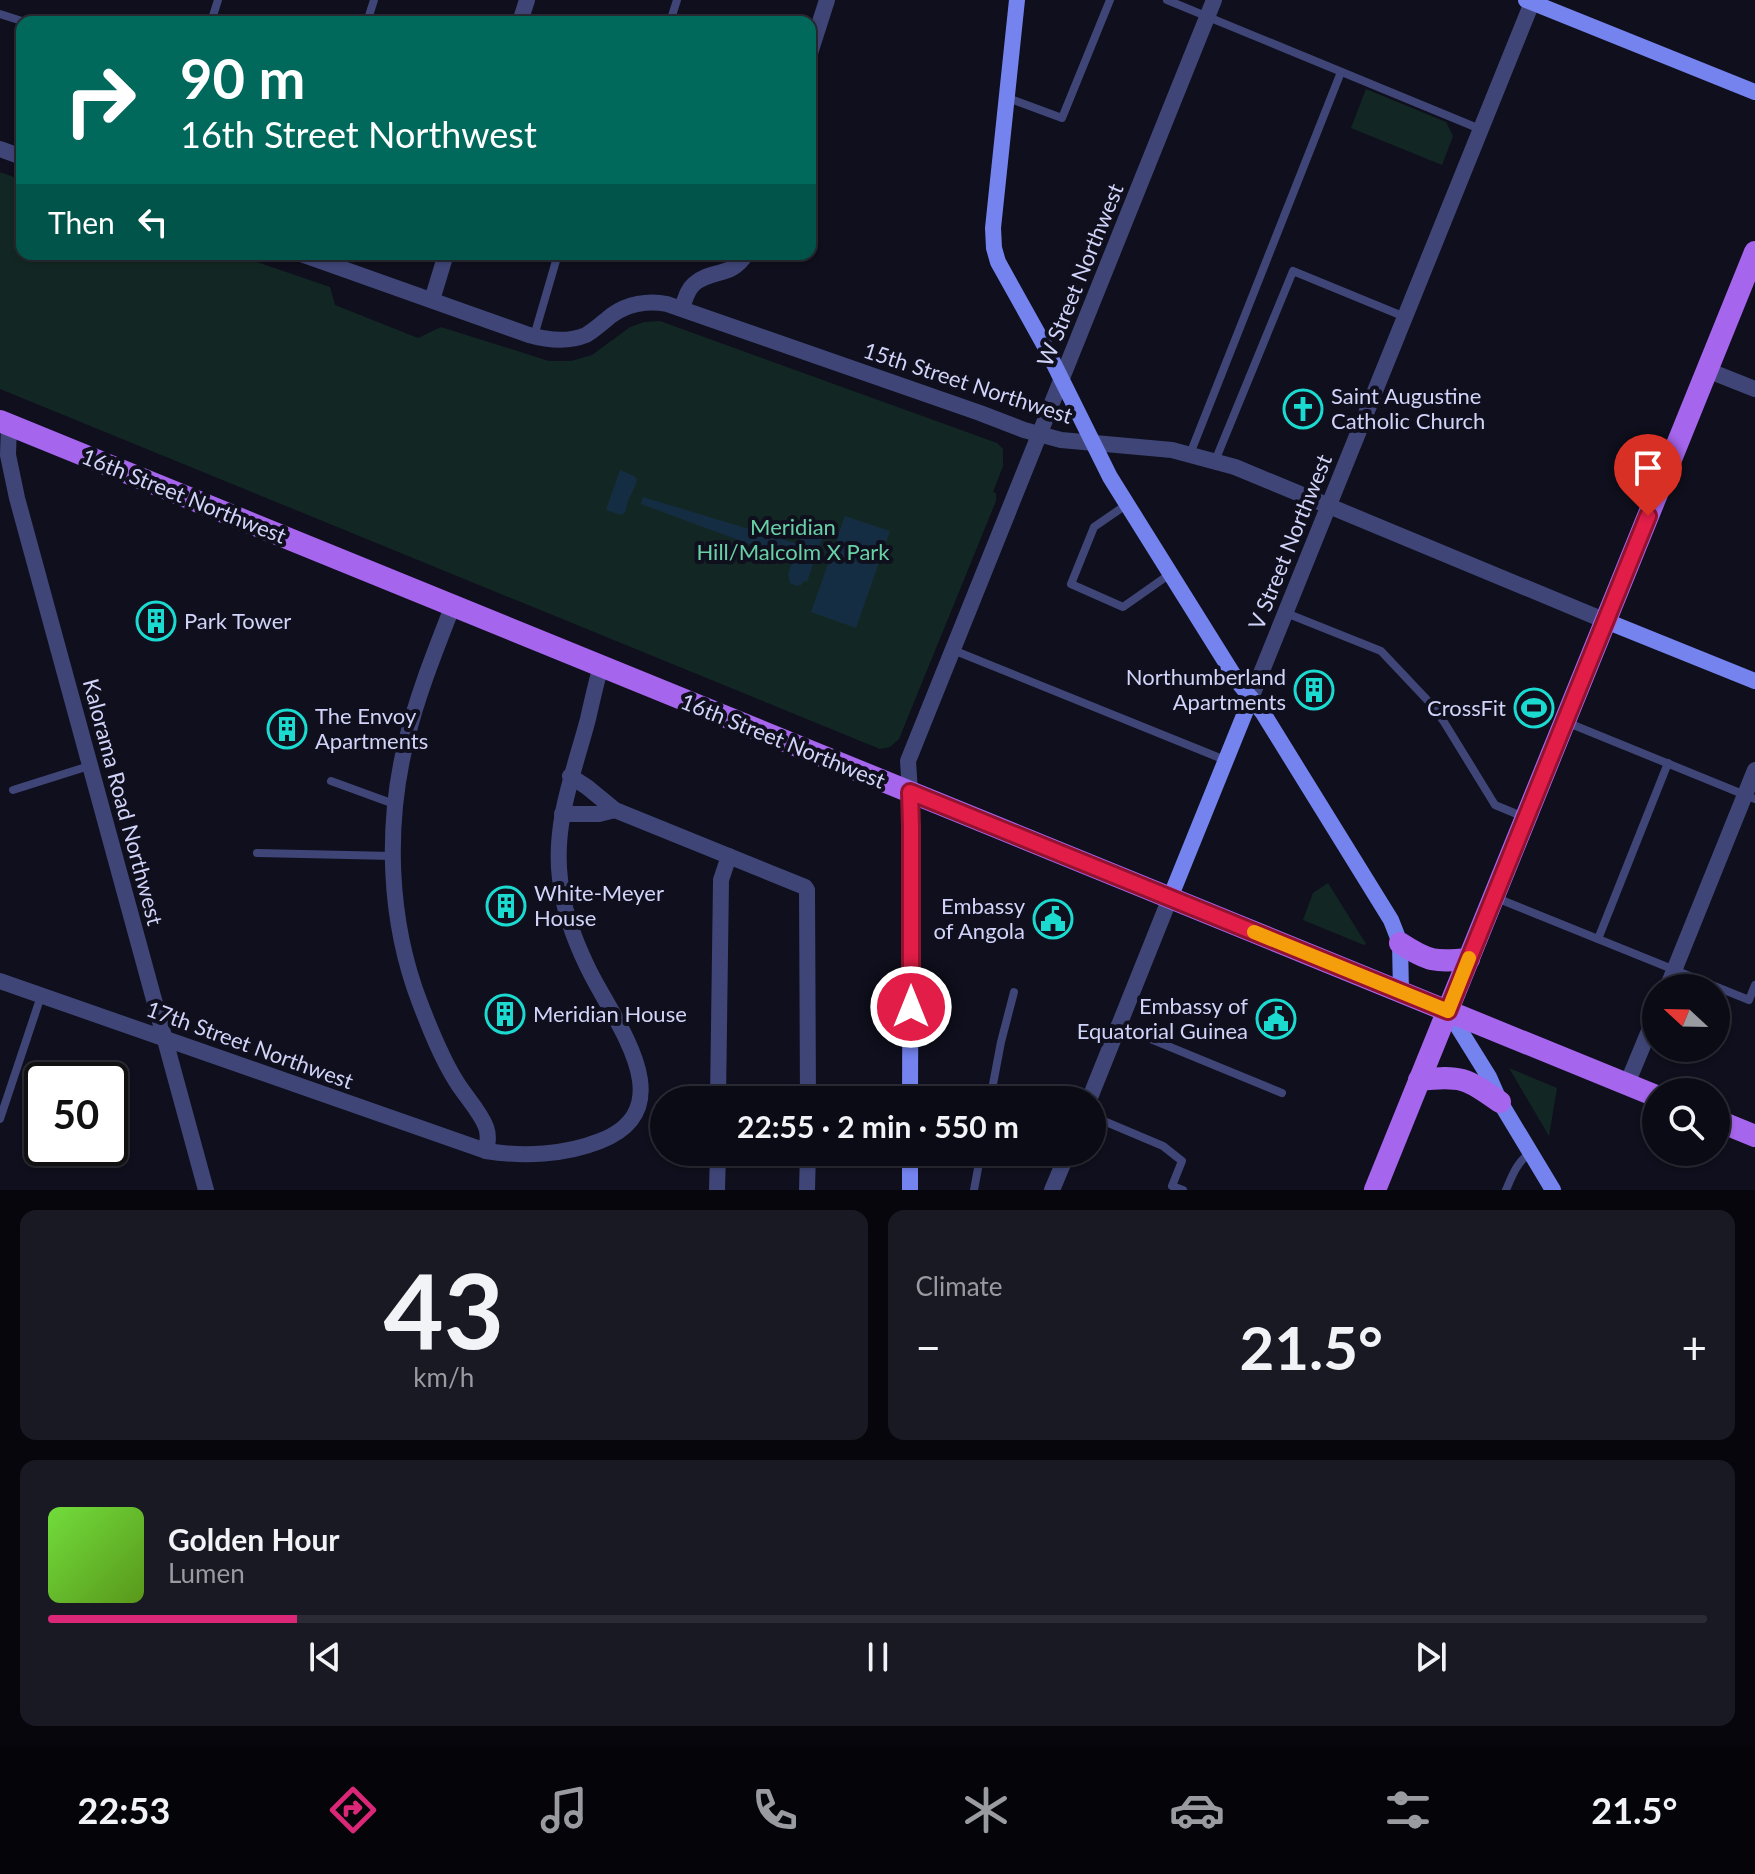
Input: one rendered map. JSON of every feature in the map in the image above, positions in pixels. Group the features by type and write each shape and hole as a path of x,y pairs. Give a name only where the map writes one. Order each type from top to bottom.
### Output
{"main road":[{"path":"1017,0 993,228 994,248 1001,269 1047,350 1126,505 1238,682 1263,713 1391,920 1400,943 1401,992"},
{"path":"1530,1 1755,92"},
{"path":"1375,1190 1755,252"},
{"name":"16th Street Northwest","path":"4,423 1642,1090"},
{"name":"15th Street Northwest","path":"1606,621 1755,681"},
{"name":"V Street Northwest","path":"1170,898 1251,698"},
{"path":"910,792 910,1086"},
{"path":"1400,943 1429,960 1469,959"},
{"path":"1448,1011 1553,1190"},
{"path":"1419,1080 1447,1076 1463,1079 1500,1102"},
{"path":"1730,1126 1755,1136"},
{"path":"910,1166 910,1190"}],"street":[{"path":"816,34 827,0"},
{"name":"W Street Northwest","path":"910,792 908,761 1214,0"},
{"name":"V Street Northwest","path":"1251,698 1530,1"},
{"name":"15th Street Northwest","path":"321,260 550,340 579,337 591,332 615,313 634,305 659,302 682,308 1040,434 1061,440 1190,454 1215,461 1606,621"},
{"path":"432,300 444,260"},
{"path":"682,308 697,281 734,268 741,260"},
{"path":"1707,370 1755,389"},
{"name":"Kalorama Road Northwest","path":"4,423 17,498 206,1190"},
{"path":"453,605 416,706 402,756 395,804 393,856 399,923 412,980 426,1019 454,1078 484,1121 489,1135 486,1151"},
{"name":"17th Street Northwest","path":"0,981 486,1151 535,1154 587,1146 619,1132 632,1119 640,1104 641,1083 627,1040 581,953 563,898 558,850 570,776 601,666"},
{"path":"1672,974 1750,797 1755,770"},
{"path":"570,776 615,810 805,887 808,1086"},
{"path":"562,814 599,814 615,810"},
{"path":"718,1086 721,880 729,856"},
{"name":"V Street Northwest","path":"1095,1086 1170,898"},
{"path":"1627,1084 1642,1048"},
{"path":"717,1190 718,1166"},
{"path":"807,1190 808,1166"},
{"path":"1052,1190 1062,1166"}],"lane":[{"path":"1007,97 1062,118 1110,0"},
{"path":"1167,0 1481,129"},
{"path":"1190,454 1341,72"},
{"path":"534,336 556,260"},
{"path":"1215,461 1293,271 1405,317"},
{"path":"1126,505 1094,527 1071,584 1123,607 1170,574"},
{"path":"1285,612 1381,651 1431,704 1495,805 1526,818"},
{"path":"953,650 1225,760"},
{"path":"1565,721 1750,797"},
{"path":"1598,939 1668,763"},
{"path":"13,790 90,766"},
{"path":"331,781 395,804"},
{"path":"257,853 393,856"},
{"path":"1494,897 1749,1000 1755,985"},
{"path":"993,1086 1014,992"},
{"path":"0,1119 42,995"},
{"path":"1119,1026 1282,1093"},
{"path":"1106,1122 1163,1146 1182,1161 1172,1186 1183,1190"},
{"path":"1506,1190 1516,1168 1530,1153"},
{"path":"974,1190 978,1166"}],"green space":[{"path":"1366,89 1446,122 1453,136 1442,165 1351,128"},
{"name":"Meridian Hill/Malcolm X Park","path":"0,172 16,178 16,260 251,260 330,287 335,305 418,338 441,327 549,361 571,361 592,355 630,327 660,321 997,443 1003,449 1003,466 993,492 996,493 996,501 899,739 890,747 880,749 0,389"},
{"path":"1328,883 1366,944 1303,920 1313,893"},
{"path":"1509,1068 1557,1088 1549,1136"}],"water":[{"path":"620,470 637,479 626,511 621,515 606,510"},
{"path":"643,497 795,543 807,528 816,526 823,536 807,582 797,586 790,583 790,559 641,504"},
{"path":"845,516 890,531 856,628 811,612"}],"slow traffic":[{"path":"1254,932 1448,1011 1469,958"}],"place":[{"name":"Saint Augustine Catholic Church","path":"1303,409"},
{"name":"Park Tower","path":"156,621"},
{"name":"Northumberland Apartments","path":"1314,690"},
{"name":"CrossFit","path":"1534,708"},
{"name":"The Envoy Apartments","path":"287,729"},
{"name":"White-Meyer House","path":"506,906"},
{"name":"Embassy of Angola","path":"1053,919"},
{"name":"Meridian House","path":"505,1014"},
{"name":"Embassy of Equatorial Guinea","path":"1276,1019"}],"route":[{"path":"911,1007 910,792 1448,1011 1648,516"}]}
